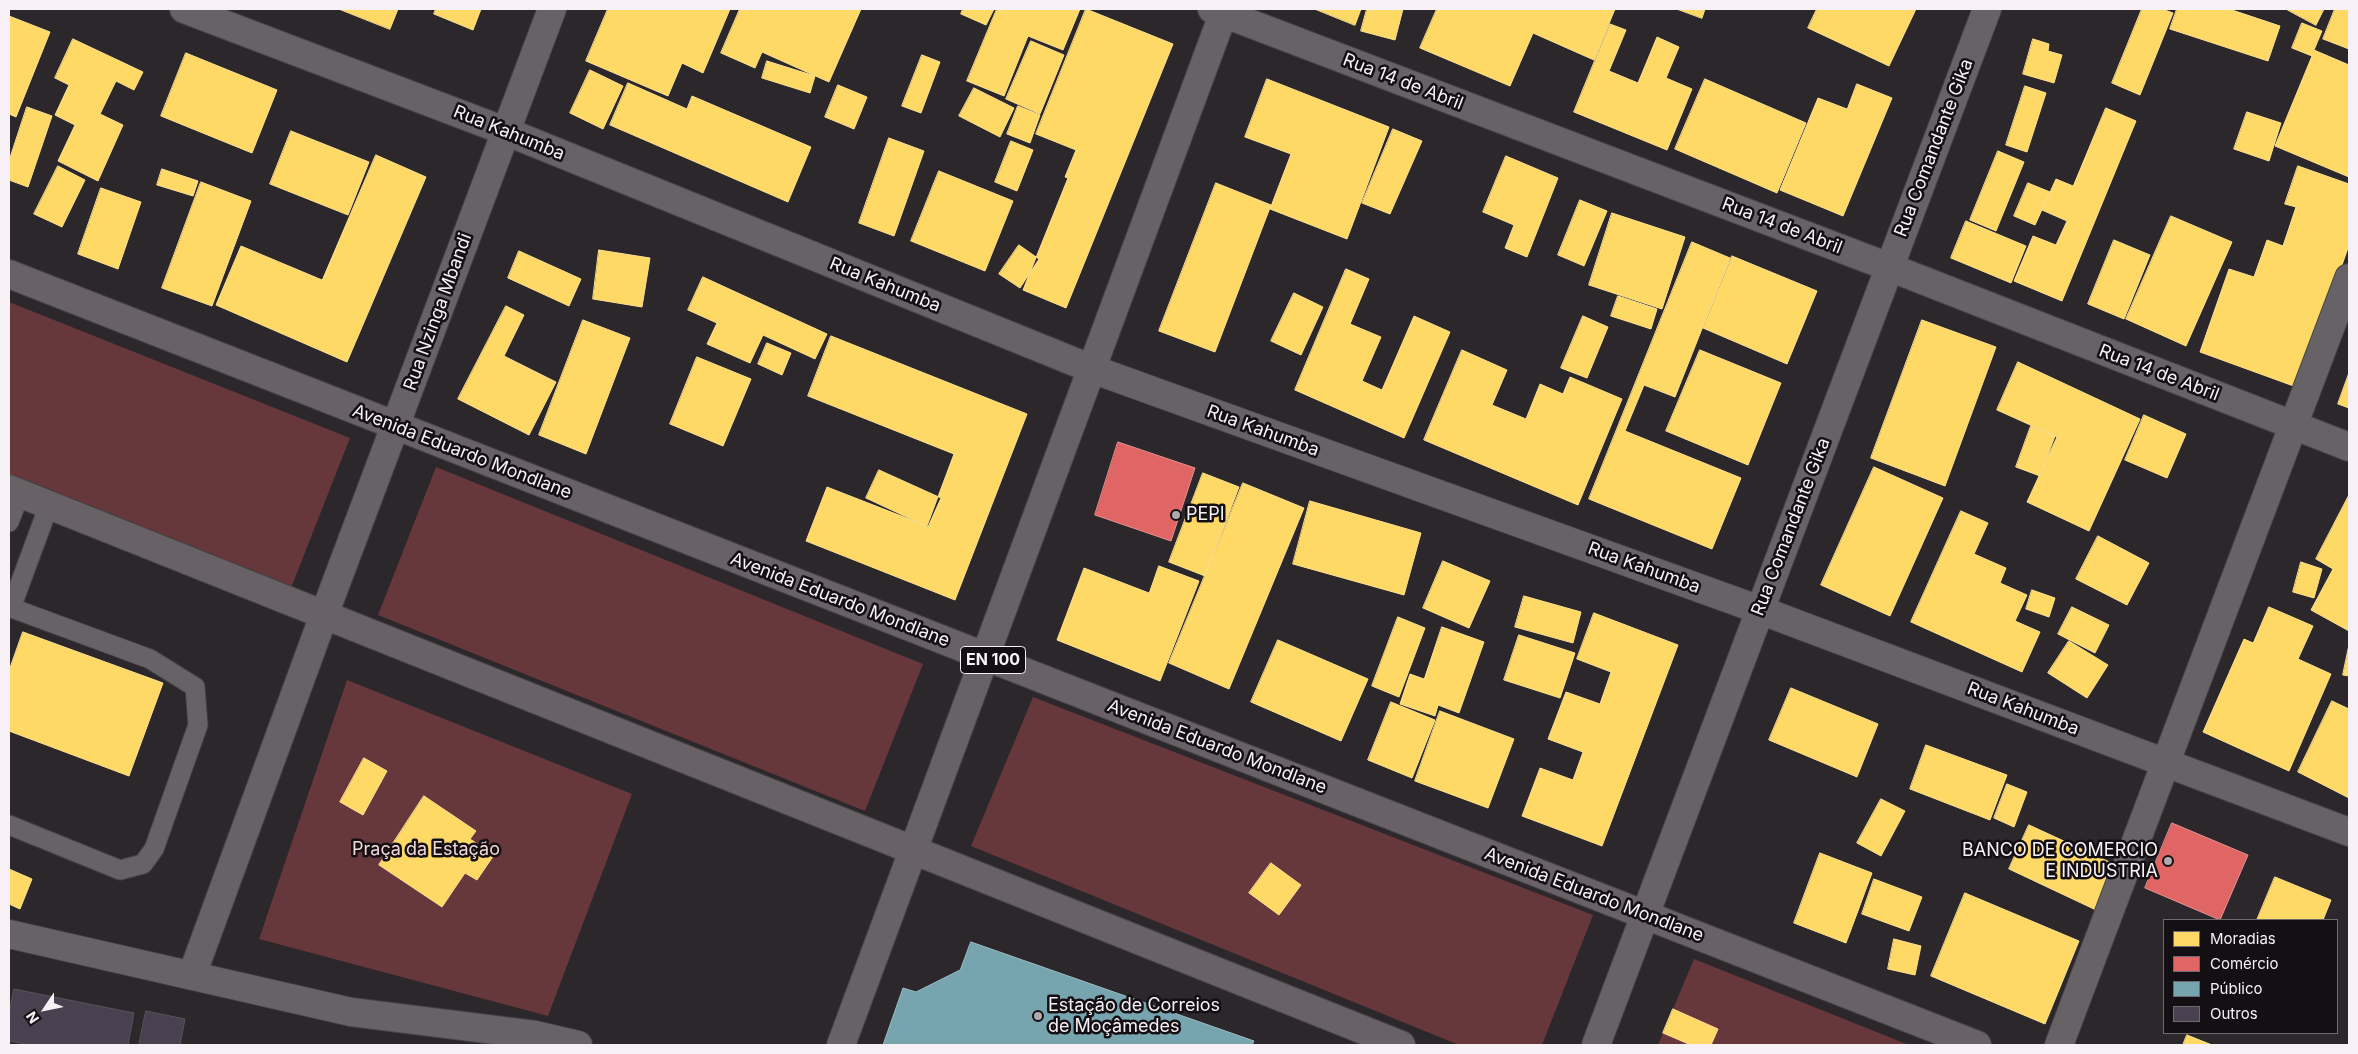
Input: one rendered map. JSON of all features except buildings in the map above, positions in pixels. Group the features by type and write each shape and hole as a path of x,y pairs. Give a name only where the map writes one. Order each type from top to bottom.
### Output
{"main road":[{"name":"Avenida Eduardo Mondlane","path":"9,274 1978,1045"},
{"path":"14,491 1401,1045"}],"street":[{"name":"Rua Kahumba","path":"184,9 506,131 1092,369 1760,610 2349,832"},
{"name":"Rua Nzinga Mbandi","path":"192,975 324,615 552,9"},
{"name":"Rua Comandante Gika","path":"1596,1045 1987,9"},
{"name":"Rua 14 de Abril","path":"1220,10 1889,267 2349,447"},
{"path":"841,1045 1092,369 1220,10"},
{"path":"2059,1045 2349,278"},
{"path":"9,934 351,1012 535,1035 578,1045"}],"lane":[{"path":"9,522 14,491"},
{"path":"9,825 120,870 143,864 154,849 198,725 195,687 150,659 10,608 49,505"}],"green space":[{"path":"9,302 350,438 289,593 9,481"},
{"path":"436,467 923,664 865,811 378,615"},
{"name":"Praça da Estação","path":"347,680 632,794 548,1016 259,939"},
{"path":"1033,697 1593,915 1542,1045 1459,1045 971,846"},
{"path":"1694,959 1909,1045 1658,1045"}],"place":[{"name":"PEPI","path":"1176,515"},
{"name":"BANCO DE COMERCIO E INDUSTRIA","path":"2168,861"},
{"name":"Estação de Correios de Moçâmedes","path":"1038,1016"}]}
